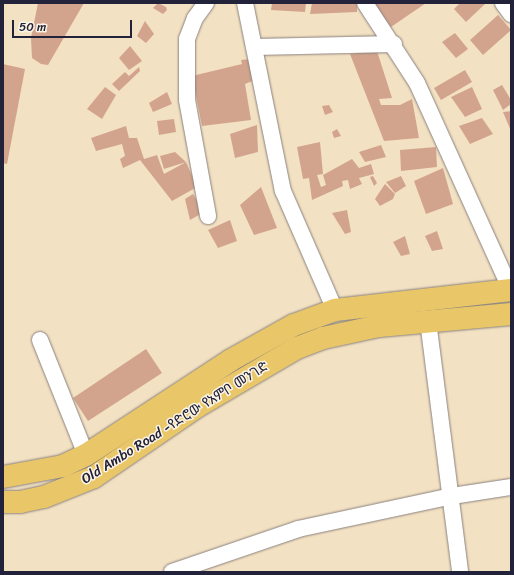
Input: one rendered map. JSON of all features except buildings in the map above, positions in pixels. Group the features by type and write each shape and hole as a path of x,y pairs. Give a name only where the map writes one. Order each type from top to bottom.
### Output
{"main road":[{"name":"Old Ambo Road -የድሮው የአምቦ መንገድ","path":"3,477 64,466 86,454 262,341 294,325 335,310 511,290"},
{"name":"Old Ambo Road -የድሮው የአምቦ መንገድ","path":"3,502 20,502 44,497 94,477 198,406 297,348 350,331 428,321 511,314"}],"street":[{"path":"206,3 195,18 187,38 186,74 187,100 208,216"},
{"path":"245,3 283,191 335,310"},
{"path":"365,3 394,44 417,83 511,290"},
{"path":"503,3 511,14"},
{"path":"255,47 394,44"},
{"path":"428,321 452,496 460,572"},
{"path":"40,340 86,454"},
{"path":"172,572 298,529 452,496 511,487"}]}
